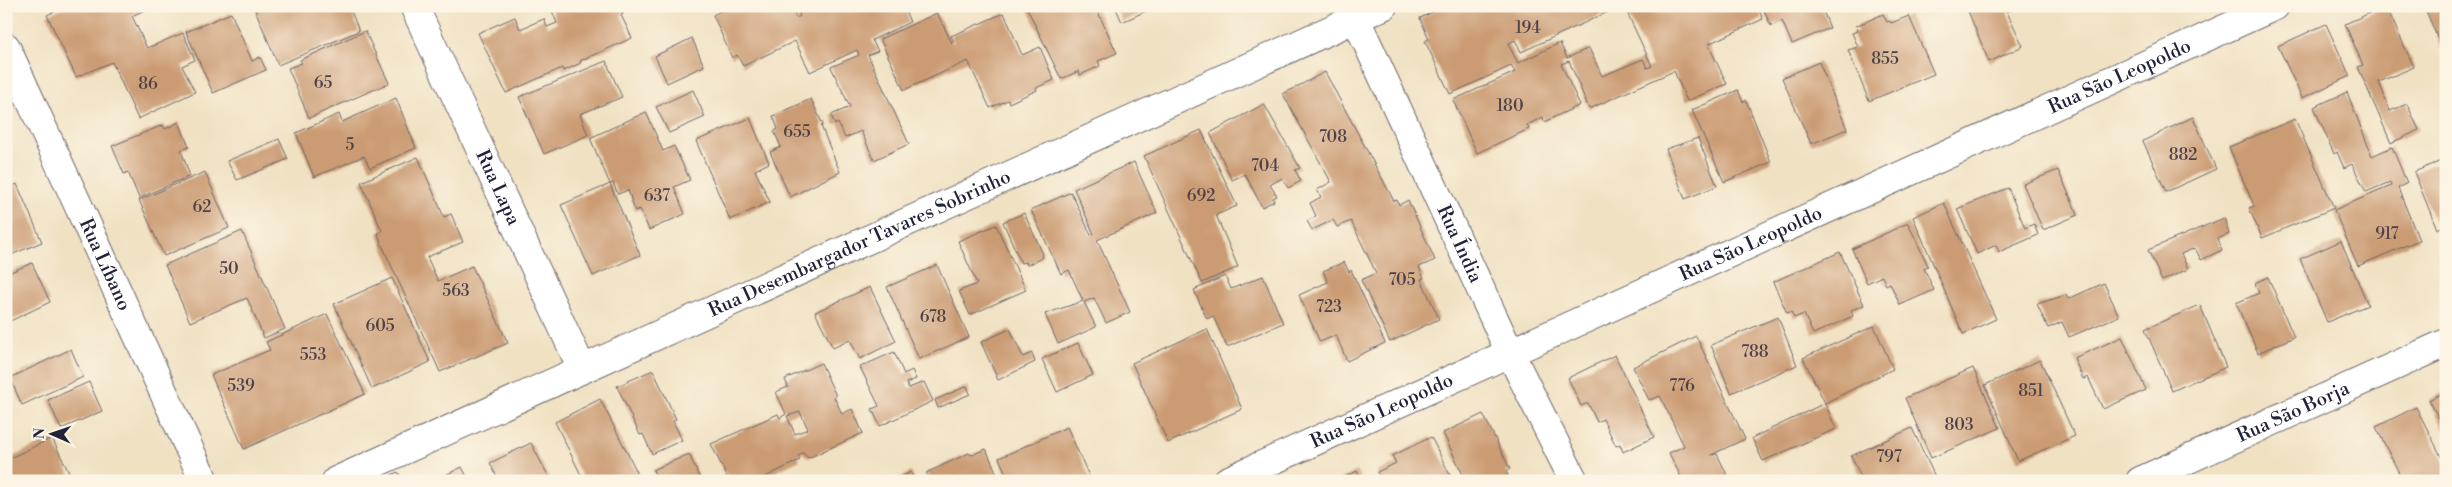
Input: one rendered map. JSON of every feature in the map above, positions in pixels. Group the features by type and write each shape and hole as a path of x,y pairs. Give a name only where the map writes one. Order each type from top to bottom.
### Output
{"street":[{"name":"Rua Desembargador Tavares Sobrinho","path":"336,481 1353,12 1383,6"},
{"name":"Rua São Leopoldo","path":"1228,481 1510,353 2242,13 2274,6"},
{"name":"Rua Lapa","path":"423,9 582,369"},
{"name":"Rua Índia","path":"1353,12 1510,353 1574,481"},
{"name":"Rua Líbano","path":"6,47 204,481"},
{"name":"Rua São Borja","path":"2140,481 2446,343"}],"building":[{"path":"67,6 153,6 132,16 147,48 183,33 195,60 182,66 195,92 138,119 112,62 76,77 47,15"},
{"path":"349,6 359,31 278,65 254,7"},
{"path":"550,6 620,6 623,14 621,15 632,38 580,61 581,63 563,71 562,68 506,93 478,33 515,17 520,29 544,19 547,27 557,23"},
{"path":"731,6 791,6 796,18 800,16 795,6 903,6 910,22 872,40 878,51 868,55 909,144 874,160 861,131 845,138 838,123 835,125 831,115 850,107 831,67 859,55 857,50 810,72 795,41 743,66 737,55 732,58 713,15"},
{"path":"1026,6 1095,6 1117,53 1098,61 1100,66 1080,75 1079,71 1061,79"},
{"path":"1115,6 1157,6 1122,22"},
{"path":"1446,6 1606,6 1608,12 1521,52 1515,40 1508,44 1518,63 1560,43 1567,58 1589,48 1602,76 1643,59 1647,68 1652,66 1624,6 1757,6 1763,19 1708,44 1727,84 1687,101 1674,71 1589,109 1569,61 1561,64 1580,105 1544,122 1543,117 1527,125 1529,129 1477,153 1453,100 1515,72 1511,66 1450,94 1425,41 1429,39 1420,18"},
{"path":"1762,6 1821,6 1830,28 1792,44 1782,21 1771,26"},
{"path":"1966,6 2019,6 2007,12 2023,46 1989,62"},
{"path":"2386,6 2414,67 2379,82 2390,111 2407,104 2419,130 2391,143 2358,67 2363,65 2345,24"},
{"path":"2424,6 2446,6 2446,58"},
{"path":"231,13 252,61 260,57 266,70 213,93 186,32"},
{"path":"937,13 952,43 954,42 951,36 1004,13 1022,55 1040,47 1054,80 1009,103 1008,100 990,108 968,61 904,90 880,39"},
{"path":"1883,14 1887,22 1890,21 1891,23 1909,16 1934,74 1869,101 1848,50 1858,47 1852,33 1858,31 1856,26"},
{"path":"2326,24 2350,76 2302,98 2278,46"},
{"path":"365,31 389,83 309,118 288,68 302,63 300,60"},
{"path":"692,38 704,66 667,83 655,56"},
{"path":"606,61 622,97 580,114 588,135 544,154 519,97"},
{"path":"1819,62 1847,129 1811,144 1782,78"},
{"path":"1325,72 1394,201 1397,200 1399,205 1408,200 1435,260 1419,267 1424,278 1421,279 1439,319 1390,342 1361,280 1376,273 1351,221 1337,227 1333,220 1312,230 1307,221 1316,216 1310,203 1321,197 1317,190 1331,182 1283,94"},
{"path":"693,90 705,117 669,133 656,107"},
{"path":"1738,90 1743,102 1746,100 1771,162 1724,182 1692,110"},
{"path":"2347,92 2372,156 2392,147 2407,183 2398,188 2419,240 2358,266 2334,210 2391,186 2390,182 2366,192 2352,164 2344,168 2337,152 2334,154 2314,107"},
{"path":"396,98 416,148 370,168 364,156 314,177 296,133 339,114 342,122"},
{"path":"811,99 823,125 821,126 840,172 790,197 770,152 781,147 774,131 778,129 773,116"},
{"path":"1264,104 1300,168 1295,170 1301,181 1288,188 1282,178 1270,185 1277,196 1273,198 1274,201 1262,207 1245,174 1232,180 1210,133"},
{"path":"646,112 663,151 674,146 690,180 674,187 685,214 649,230 640,209 635,211 628,190 618,194 613,183 610,184 590,138"},
{"path":"2193,117 2216,169 2166,192 2143,141"},
{"path":"750,118 769,163 755,170 770,202 730,220 696,141"},
{"path":"2295,119 2334,208 2262,238 2249,208 2254,206 2229,147"},
{"path":"179,122 189,147 181,150 190,176 139,198 128,172 124,174 112,146 163,125 165,129"},
{"path":"1201,130 1237,206 1216,215 1238,267 1202,283 1144,156"},
{"path":"1698,138 1717,186 1685,199 1666,149"},
{"path":"279,139 288,159 237,180 227,161"},
{"path":"418,157 444,217 451,214 463,242 427,257 438,281 472,266 508,343 440,372 381,243 378,233 382,231 361,182"},
{"path":"2446,159 2446,225 2437,229 2414,172"},
{"path":"1134,162 1157,213 1097,240 1130,312 1106,323 1094,298 1084,302 1096,327 1058,344 1045,314 1083,301 1069,270 1061,274 1031,210 1071,192 1091,235 1094,234 1074,189"},
{"path":"2058,170 2078,215 2043,230 2023,184"},
{"path":"205,172 229,228 164,256 139,200"},
{"path":"17,184 42,242 6,257 6,189"},
{"path":"610,184 640,255 593,276 561,205"},
{"path":"2008,188 2025,228 2034,224 2038,235 1999,252 1996,245 1977,254 1957,209"},
{"path":"1944,203 1996,319 1963,334 1913,217"},
{"path":"1024,213 1043,254 1042,258 1027,265 1026,262 1021,263 1003,222"},
{"path":"2224,218 2229,234 2217,239 2222,250 2201,260 2195,248 2181,254 2188,269 2162,281 2148,250"},
{"path":"1908,223 1928,266 1924,268 1934,290 1900,305 1890,283 1886,285 1882,276 1867,283 1852,249"},
{"path":"996,225 1026,290 970,315 959,291 977,284 958,241"},
{"path":"242,231 285,329 264,338 247,298 190,322 165,265"},
{"path":"2341,241 2368,305 2327,322 2300,259"},
{"path":"1840,252 1864,305 1851,310 1853,316 1813,334 1804,314 1794,318 1791,312 1787,313 1773,282"},
{"path":"1344,262 1349,272 1351,270 1385,343 1347,361 1336,335 1320,342 1299,295 1328,282 1323,271"},
{"path":"32,263 50,302 6,323 6,274"},
{"path":"937,265 969,337 919,359 887,287"},
{"path":"1225,276 1231,289 1263,276 1283,323 1227,347 1213,316 1207,319 1194,290"},
{"path":"2268,277 2294,337 2258,353 2236,303 2259,293 2255,283"},
{"path":"392,278 430,362 372,389 334,304"},
{"path":"2104,283 2119,316 2069,337 2062,322 2048,328 2037,304 2066,295 2068,299"},
{"path":"870,287 896,341 860,359 850,340 833,348 815,312"},
{"path":"2200,305 2226,367 2172,391 2145,329"},
{"path":"327,314 365,394 244,449 211,375 270,350 266,342"},
{"path":"1778,317 1797,365 1731,393 1711,345"},
{"path":"1874,326 1893,369 1825,403 1803,358"},
{"path":"1010,329 1023,357 1032,353 1035,362 998,380 981,342"},
{"path":"1207,329 1242,409 1168,443 1132,363"},
{"path":"1696,336 1745,439 1711,455 1717,454 1730,481 1683,481 1669,453 1684,446 1660,396 1649,400 1633,367"},
{"path":"2122,337 2146,390 2103,409 2088,377 2083,379 2074,358"},
{"path":"1078,343 1093,375 1057,392 1042,359"},
{"path":"71,349 83,377 22,405 10,378"},
{"path":"894,352 904,374 912,370 916,379 906,383 909,388 924,382 933,401 880,426 872,409 879,406 860,367"},
{"path":"1615,355 1654,437 1623,452 1620,444 1616,446 1603,419 1597,422 1588,403 1581,406 1568,378"},
{"path":"2040,360 2075,436 2018,461 1985,385"},
{"path":"821,363 842,414 852,409 863,433 808,458 803,453 798,456 800,460 757,481 729,481 711,444 778,414 780,418 786,414 776,392 788,387 785,379","holes":["800,412 808,429 795,434 787,416"]},
{"path":"1973,368 2000,428 1931,458 1905,398"},
{"path":"653,370 676,419 673,421 682,440 652,454 643,434 640,435 617,386"},
{"path":"89,382 102,411 61,429 48,400"},
{"path":"967,386 970,394 938,408 935,400"},
{"path":"2446,391 2446,432 2429,400"},
{"path":"600,399 637,472 620,481 584,481 555,422"},
{"path":"1825,403 1836,429 1763,461 1752,438"},
{"path":"2416,407 2446,466 2446,481 2403,481 2376,427"},
{"path":"1483,414 1510,469 1506,471 1510,481 1466,481 1443,433"},
{"path":"1067,427 1090,478 1085,481 1009,481 999,458"},
{"path":"1912,428 1937,481 1863,481 1851,456"},
{"path":"1431,437 1453,481 1382,481 1377,472 1396,463 1392,456"},
{"path":"52,438 73,481 6,481 6,460"},
{"path":"531,443 551,481 499,481 490,463"},
{"path":"986,449 1000,481 927,481 931,479 926,473 969,453 971,455"},
{"path":"689,454 701,481 658,481 653,470"},
{"path":"462,467 469,481 434,481"},
{"path":"1357,471 1362,481 1337,481"},
{"path":"398,472 403,481 378,481"},
{"path":"911,472 915,481 893,481"}]}
